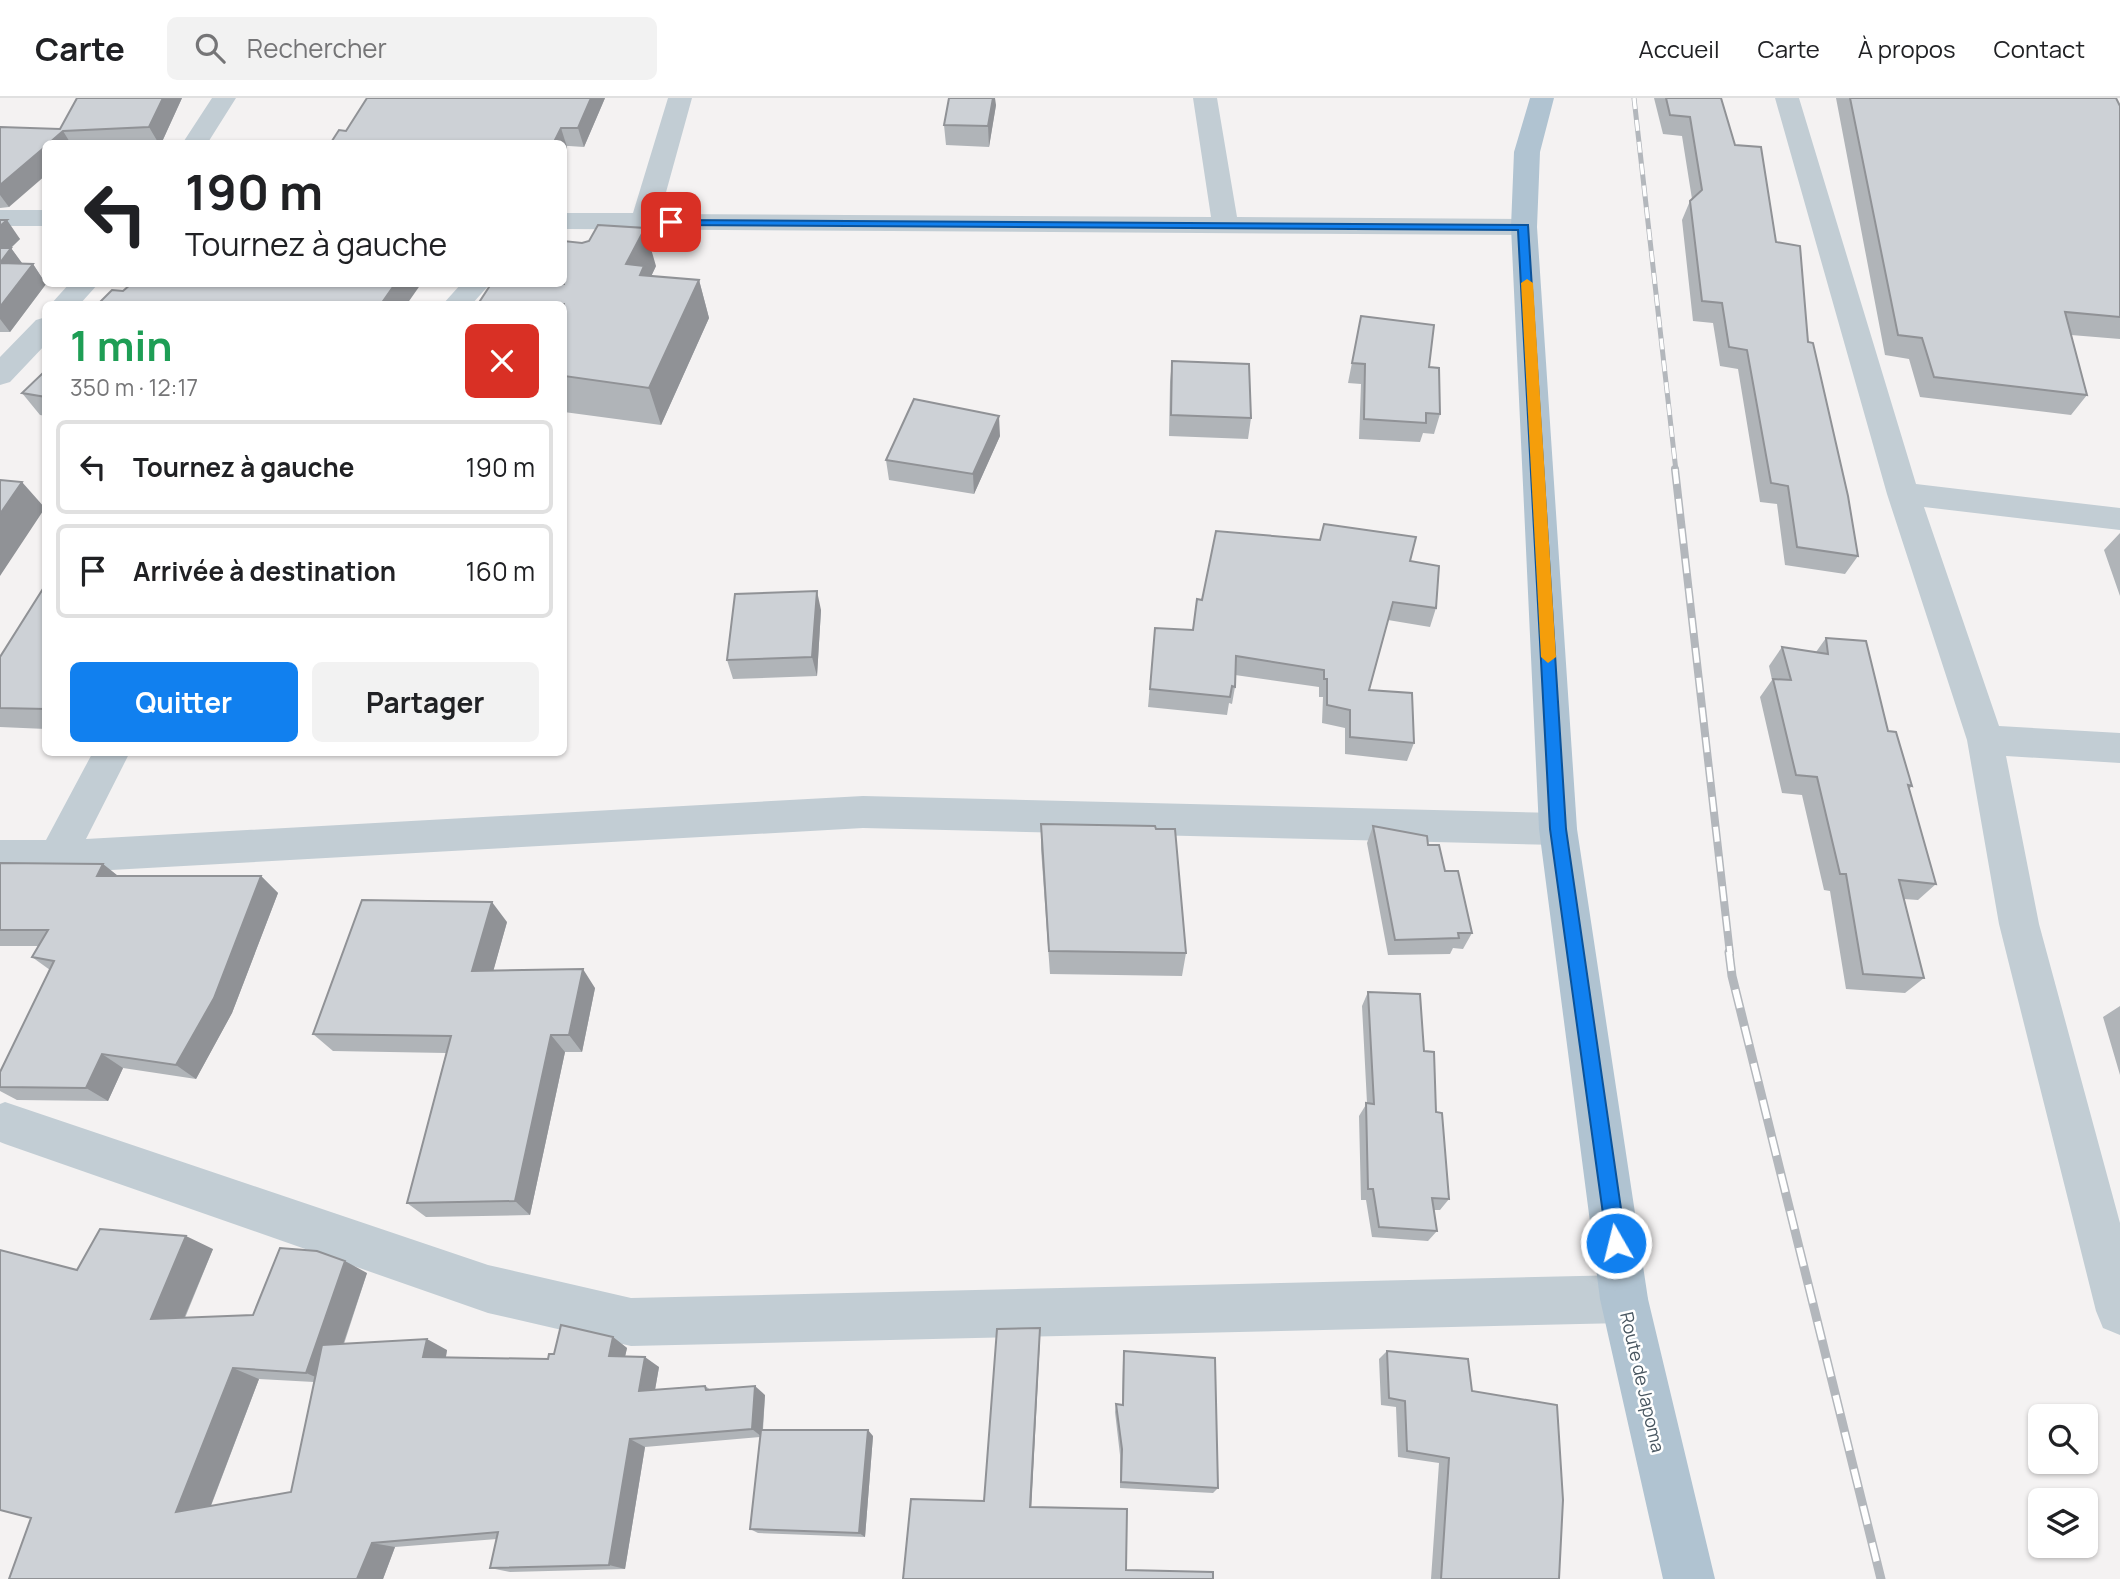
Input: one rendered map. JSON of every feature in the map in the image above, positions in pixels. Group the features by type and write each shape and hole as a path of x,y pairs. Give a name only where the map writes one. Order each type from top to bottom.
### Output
{"main road":[{"name":"Route de Japoma","path":"1542,98 1527,152 1524,227 1558,829 1624,1299 1689,1579"}],"street":[{"path":"197,140 224,98"},
{"path":"644,222 680,98"},
{"path":"1205,98 1225,225"},
{"path":"1787,98 1903,494 1985,740 2019,924 2120,1311"},
{"path":"0,218 42,218"},
{"path":"567,221 1524,227"},
{"path":"68,301 81,287"},
{"path":"460,301 473,287"},
{"path":"0,375 42,330"},
{"path":"1903,494 2120,519"},
{"path":"1985,740 2120,748"},
{"path":"57,857 110,756"},
{"path":"0,856 57,857 863,812 1558,829"},
{"path":"5,1122 488,1289 631,1322 1624,1299"}],"building":[{"path":"77,98 163,98 149,127 63,131 53,140 42,140 42,149 0,185 0,127 60,129"},
{"path":"367,98 591,98 578,128 561,128 555,140 333,140 339,130 346,131"},
{"path":"949,98 993,98 988,126 944,125"},
{"path":"1666,98 1721,98 1735,145 1761,147 1776,242 1800,246 1808,342 1813,343 1848,496 1858,556 1797,547 1788,486 1771,483 1747,350 1729,347 1722,303 1702,301 1690,201 1702,190 1690,117 1670,115"},
{"path":"1850,98 2116,98 2120,106 2120,317 2065,312 2087,395 1934,377 1922,338 1898,335"},
{"path":"598,225 645,228 626,264 644,266 640,275 699,280 649,388 567,376 567,301 480,301 489,287 567,287 567,241 589,241"},
{"path":"0,248 11,248 0,263"},
{"path":"0,263 33,264 0,307"},
{"path":"128,287 393,287 383,301 101,301 112,290 123,291"},
{"path":"1361,316 1434,325 1429,367 1439,368 1440,414 1426,413 1426,423 1364,419 1365,364 1352,363"},
{"path":"1172,361 1249,364 1251,418 1171,415"},
{"path":"42,374 42,396 22,393"},
{"path":"914,399 999,416 973,474 886,460"},
{"path":"0,480 22,482 0,514"},
{"path":"1324,524 1416,537 1410,561 1439,566 1436,608 1393,602 1369,690 1412,693 1414,743 1350,737 1350,710 1327,705 1327,679 1324,679 1324,670 1236,656 1235,687 1232,686 1230,697 1150,689 1155,628 1193,630 1197,599 1202,600 1216,531 1320,540"},
{"path":"42,590 42,709 0,708 0,657"},
{"path":"817,591 812,657 727,660 735,594"},
{"path":"1826,638 1866,641 1888,731 1896,732 1912,786 1908,785 1936,884 1899,880 1924,978 1863,974 1846,874 1840,874 1817,777 1796,775 1773,679 1791,680 1782,647 1828,654"},
{"path":"1041,824 1155,826 1156,829 1175,829 1186,953 1049,951"},
{"path":"1373,826 1427,836 1428,845 1439,845 1445,871 1458,871 1472,933 1458,933 1459,938 1395,940"},
{"path":"0,863 103,864 97,876 261,876 214,998 176,1065 102,1054 86,1088 0,1087 0,1072 54,961 32,957 48,930 0,930"},
{"path":"362,900 492,902 472,971 583,969 569,1035 551,1035 515,1201 407,1203 451,1036 313,1034"},
{"path":"1368,992 1420,994 1424,1051 1434,1052 1436,1112 1442,1113 1449,1199 1432,1198 1437,1231 1379,1227 1373,1189 1368,1189 1366,1103 1374,1104"},
{"path":"100,1229 186,1236 151,1319 253,1315 280,1248 317,1251 345,1261 306,1373 233,1368 176,1512 291,1492 322,1345 427,1339 423,1357 548,1359 549,1354 554,1354 561,1325 613,1337 609,1356 645,1357 639,1391 705,1386 706,1390 755,1386 752,1429 630,1439 609,1565 490,1568 498,1532 372,1543 357,1579 9,1579 31,1518 0,1510 0,1250 77,1270"},
{"path":"1040,1328 1030,1507 1127,1509 1126,1570 1213,1572 1213,1579 903,1579 911,1499 984,1501 997,1329"},
{"path":"1124,1351 1215,1358 1218,1488 1121,1482 1122,1449 1116,1404 1123,1405"},
{"path":"1387,1351 1468,1359 1472,1391 1557,1405 1563,1500 1559,1579 1441,1579 1449,1458 1407,1451 1405,1401 1389,1398"},
{"path":"761,1430 868,1430 859,1533 750,1529"}],"railway":[{"path":"1634,98 1676,471"},
{"path":"1675,469 1730,954"},
{"path":"1729,952 1732,976 1881,1579"}],"slow traffic":[{"path":"1527,283 1548,657"}],"route":[{"path":"671,222 1524,227 1558,829 1616,1243"}]}
